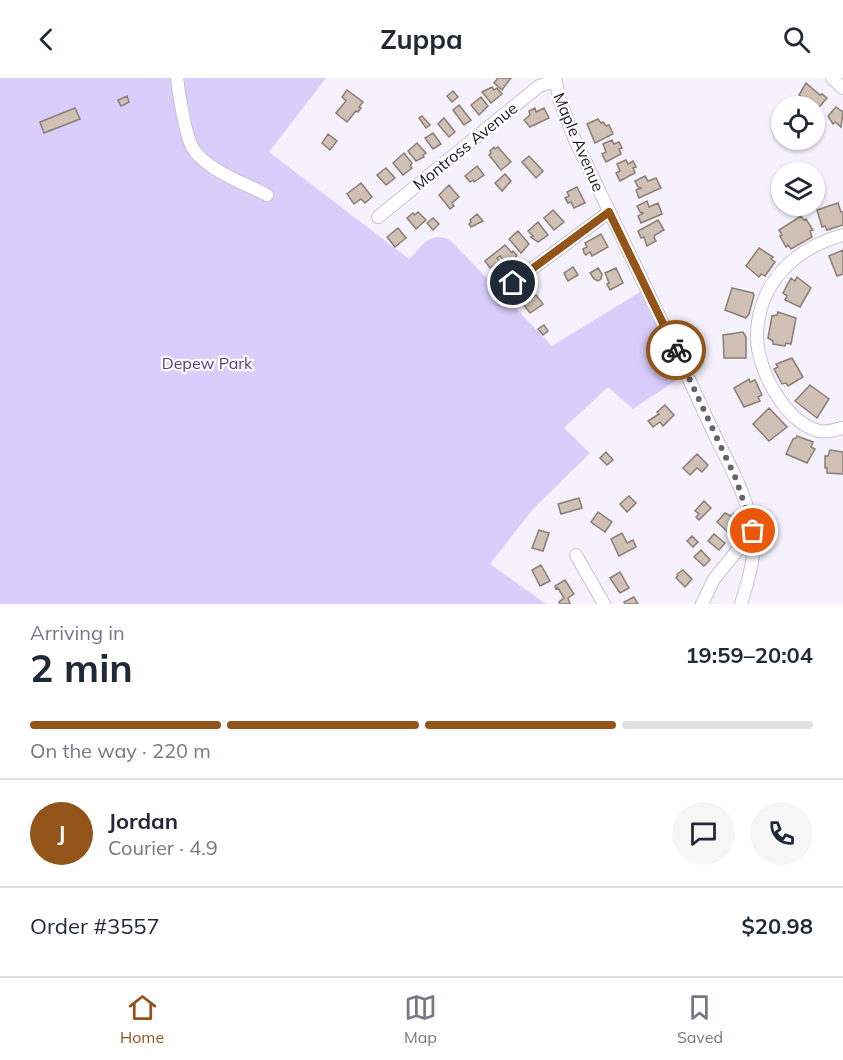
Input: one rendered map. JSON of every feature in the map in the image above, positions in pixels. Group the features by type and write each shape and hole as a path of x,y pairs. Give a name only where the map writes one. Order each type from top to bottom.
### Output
{"street":[{"path":"177,78 187,133 193,149 217,171 267,195"},
{"path":"832,78 843,88"},
{"name":"Maple Avenue","path":"555,80 574,140 736,479 749,515 753,531 754,552 741,604"},
{"name":"Montross Avenue","path":"378,217 539,86 555,80"},
{"path":"513,283 609,212"},
{"path":"842,428 820,431 807,425 788,409 778,397 765,373 760,360 757,335 760,311 778,273 811,247 843,235"},
{"path":"702,604 714,579 740,547"},
{"path":"576,555 604,604"}],"green space":[{"name":"Depew Park","path":"0,78 326,78 269,152 409,259 431,238 443,237 450,240 552,346 640,292 681,377 633,409 608,387 564,428 590,453 533,509 490,564 546,604 0,604"}],"building":[{"path":"498,78 511,78 502,90 494,83"},
{"path":"806,83 824,96 800,96"},
{"path":"492,87 494,90 497,88 502,94 491,103 482,92"},
{"path":"347,90 363,102 358,112 356,111 347,122 336,113 346,101 342,97"},
{"path":"453,91 458,97 452,102 447,96"},
{"path":"127,96 129,102 121,106 118,100"},
{"path":"481,97 488,106 479,115 471,105"},
{"path":"459,105 471,120 464,125 453,110"},
{"path":"836,107 843,112 841,127 835,122 833,124 828,116"},
{"path":"75,108 80,119 44,133 40,122"},
{"path":"535,108 536,112 544,108 549,118 530,127 524,120 530,115 529,111"},
{"path":"422,116 430,125 426,128 419,118"},
{"path":"444,118 455,132 449,137 438,124"},
{"path":"598,119 606,126 609,125 613,134 595,143 587,124"},
{"path":"433,133 441,144 433,149 425,138"},
{"path":"328,134 337,141 330,150 322,143"},
{"path":"612,140 614,144 619,142 622,148 619,149 621,154 606,162 602,154 606,152 603,144"},
{"path":"417,143 426,153 424,157 416,161 408,151"},
{"path":"494,147 495,149 498,147 511,162 501,170 489,155"},
{"path":"404,153 412,163 410,166 412,168 403,175 393,163"},
{"path":"529,156 543,171 536,178 522,162"},
{"path":"626,160 628,164 633,161 636,167 633,168 635,173 620,181 616,173 620,171 617,164"},
{"path":"477,166 484,175 470,182 465,176"},
{"path":"386,168 395,178 386,185 377,175"},
{"path":"505,174 511,181 502,191 495,183"},
{"path":"645,176 648,181 656,178 661,188 639,198 636,190 641,188 635,181"},
{"path":"361,183 372,197 365,203 361,199 354,204 347,194"},
{"path":"449,185 459,197 452,203 454,206 450,209 439,195"},
{"path":"577,187 585,203 574,208 565,198 569,196 567,192"},
{"path":"647,201 649,207 658,203 662,214 641,223 638,216 643,213 637,206"},
{"path":"838,203 843,212 843,225 827,230 825,226 822,227 819,216 825,216 825,207"},
{"path":"553,210 564,222 554,230 544,218"},
{"path":"418,212 426,220 416,229 407,218"},
{"path":"477,214 483,221 471,227 470,220"},
{"path":"801,216 804,220 806,219 813,230 810,231 812,237 791,249 788,245 786,247 779,230"},
{"path":"433,218 439,224 433,230 427,223"},
{"path":"658,220 664,230 655,235 656,241 647,246 644,237 641,238 638,231"},
{"path":"538,222 548,235 538,242 531,237 533,236 528,231"},
{"path":"398,228 406,238 395,247 387,237"},
{"path":"518,231 529,244 521,253 509,239"},
{"path":"601,234 608,247 592,256 590,252 586,255 583,249 587,247 585,243"},
{"path":"505,245 517,255 514,260 506,264 500,256 497,258 500,261 490,268 485,261"},
{"path":"759,248 773,257 771,259 775,262 765,276 761,274 759,277 746,266"},
{"path":"843,250 843,274 837,276 829,256"},
{"path":"573,267 578,275 568,281 564,273"},
{"path":"598,268 602,274 598,281 590,273"},
{"path":"616,268 623,283 610,290 605,273"},
{"path":"797,277 811,288 800,307 785,300 787,296 783,293 791,278 795,281"},
{"path":"732,288 754,295 746,318 725,310"},
{"path":"536,295 543,304 530,313 523,304"},
{"path":"778,312 796,318 791,344 786,343 785,346 773,344 773,341 768,338 772,316 777,315"},
{"path":"544,325 548,331 543,335 538,329"},
{"path":"743,332 746,337 746,358 724,358 723,335"},
{"path":"792,358 803,377 788,386 786,383 782,384 774,369 778,367 776,364"},
{"path":"749,379 750,382 755,380 762,395 758,397 760,401 744,407 734,388"},
{"path":"810,385 829,399 817,418 795,401"},
{"path":"665,405 674,415 663,426 660,422 653,427 648,421 659,414 657,412"},
{"path":"769,408 787,427 769,441 753,424"},
{"path":"797,436 813,442 811,447 815,449 807,463 786,454 793,439"},
{"path":"830,450 843,452 843,474 827,473 825,456 828,456"},
{"path":"606,452 613,460 607,465 600,458"},
{"path":"697,454 708,465 702,472 697,468 690,475 683,468"},
{"path":"629,496 636,503 627,512 620,504"},
{"path":"579,498 582,508 561,514 558,504"},
{"path":"704,501 711,508 699,520 696,517 699,514 695,511"},
{"path":"598,512 612,522 605,532 591,522"},
{"path":"725,513 731,516 734,513 741,519 729,533 717,522"},
{"path":"539,530 549,533 543,551 532,548"},
{"path":"622,533 627,543 633,540 636,547 619,556 611,539"},
{"path":"714,534 725,543 719,550 708,541"},
{"path":"692,536 698,542 693,547 687,541"},
{"path":"701,550 710,560 704,566 694,557"},
{"path":"541,565 550,581 540,586 532,570"},
{"path":"683,570 692,579 685,587 676,578 677,574"},
{"path":"620,572 629,588 620,593 610,578"},
{"path":"565,580 574,594 568,598 570,604 560,604 559,602 564,598 555,586"},
{"path":"634,597 638,604 625,604 624,602"}],"way so far":[{"path":"676,350 736,479 753,531"}],"route":[{"path":"513,283 609,212 676,350"}]}
